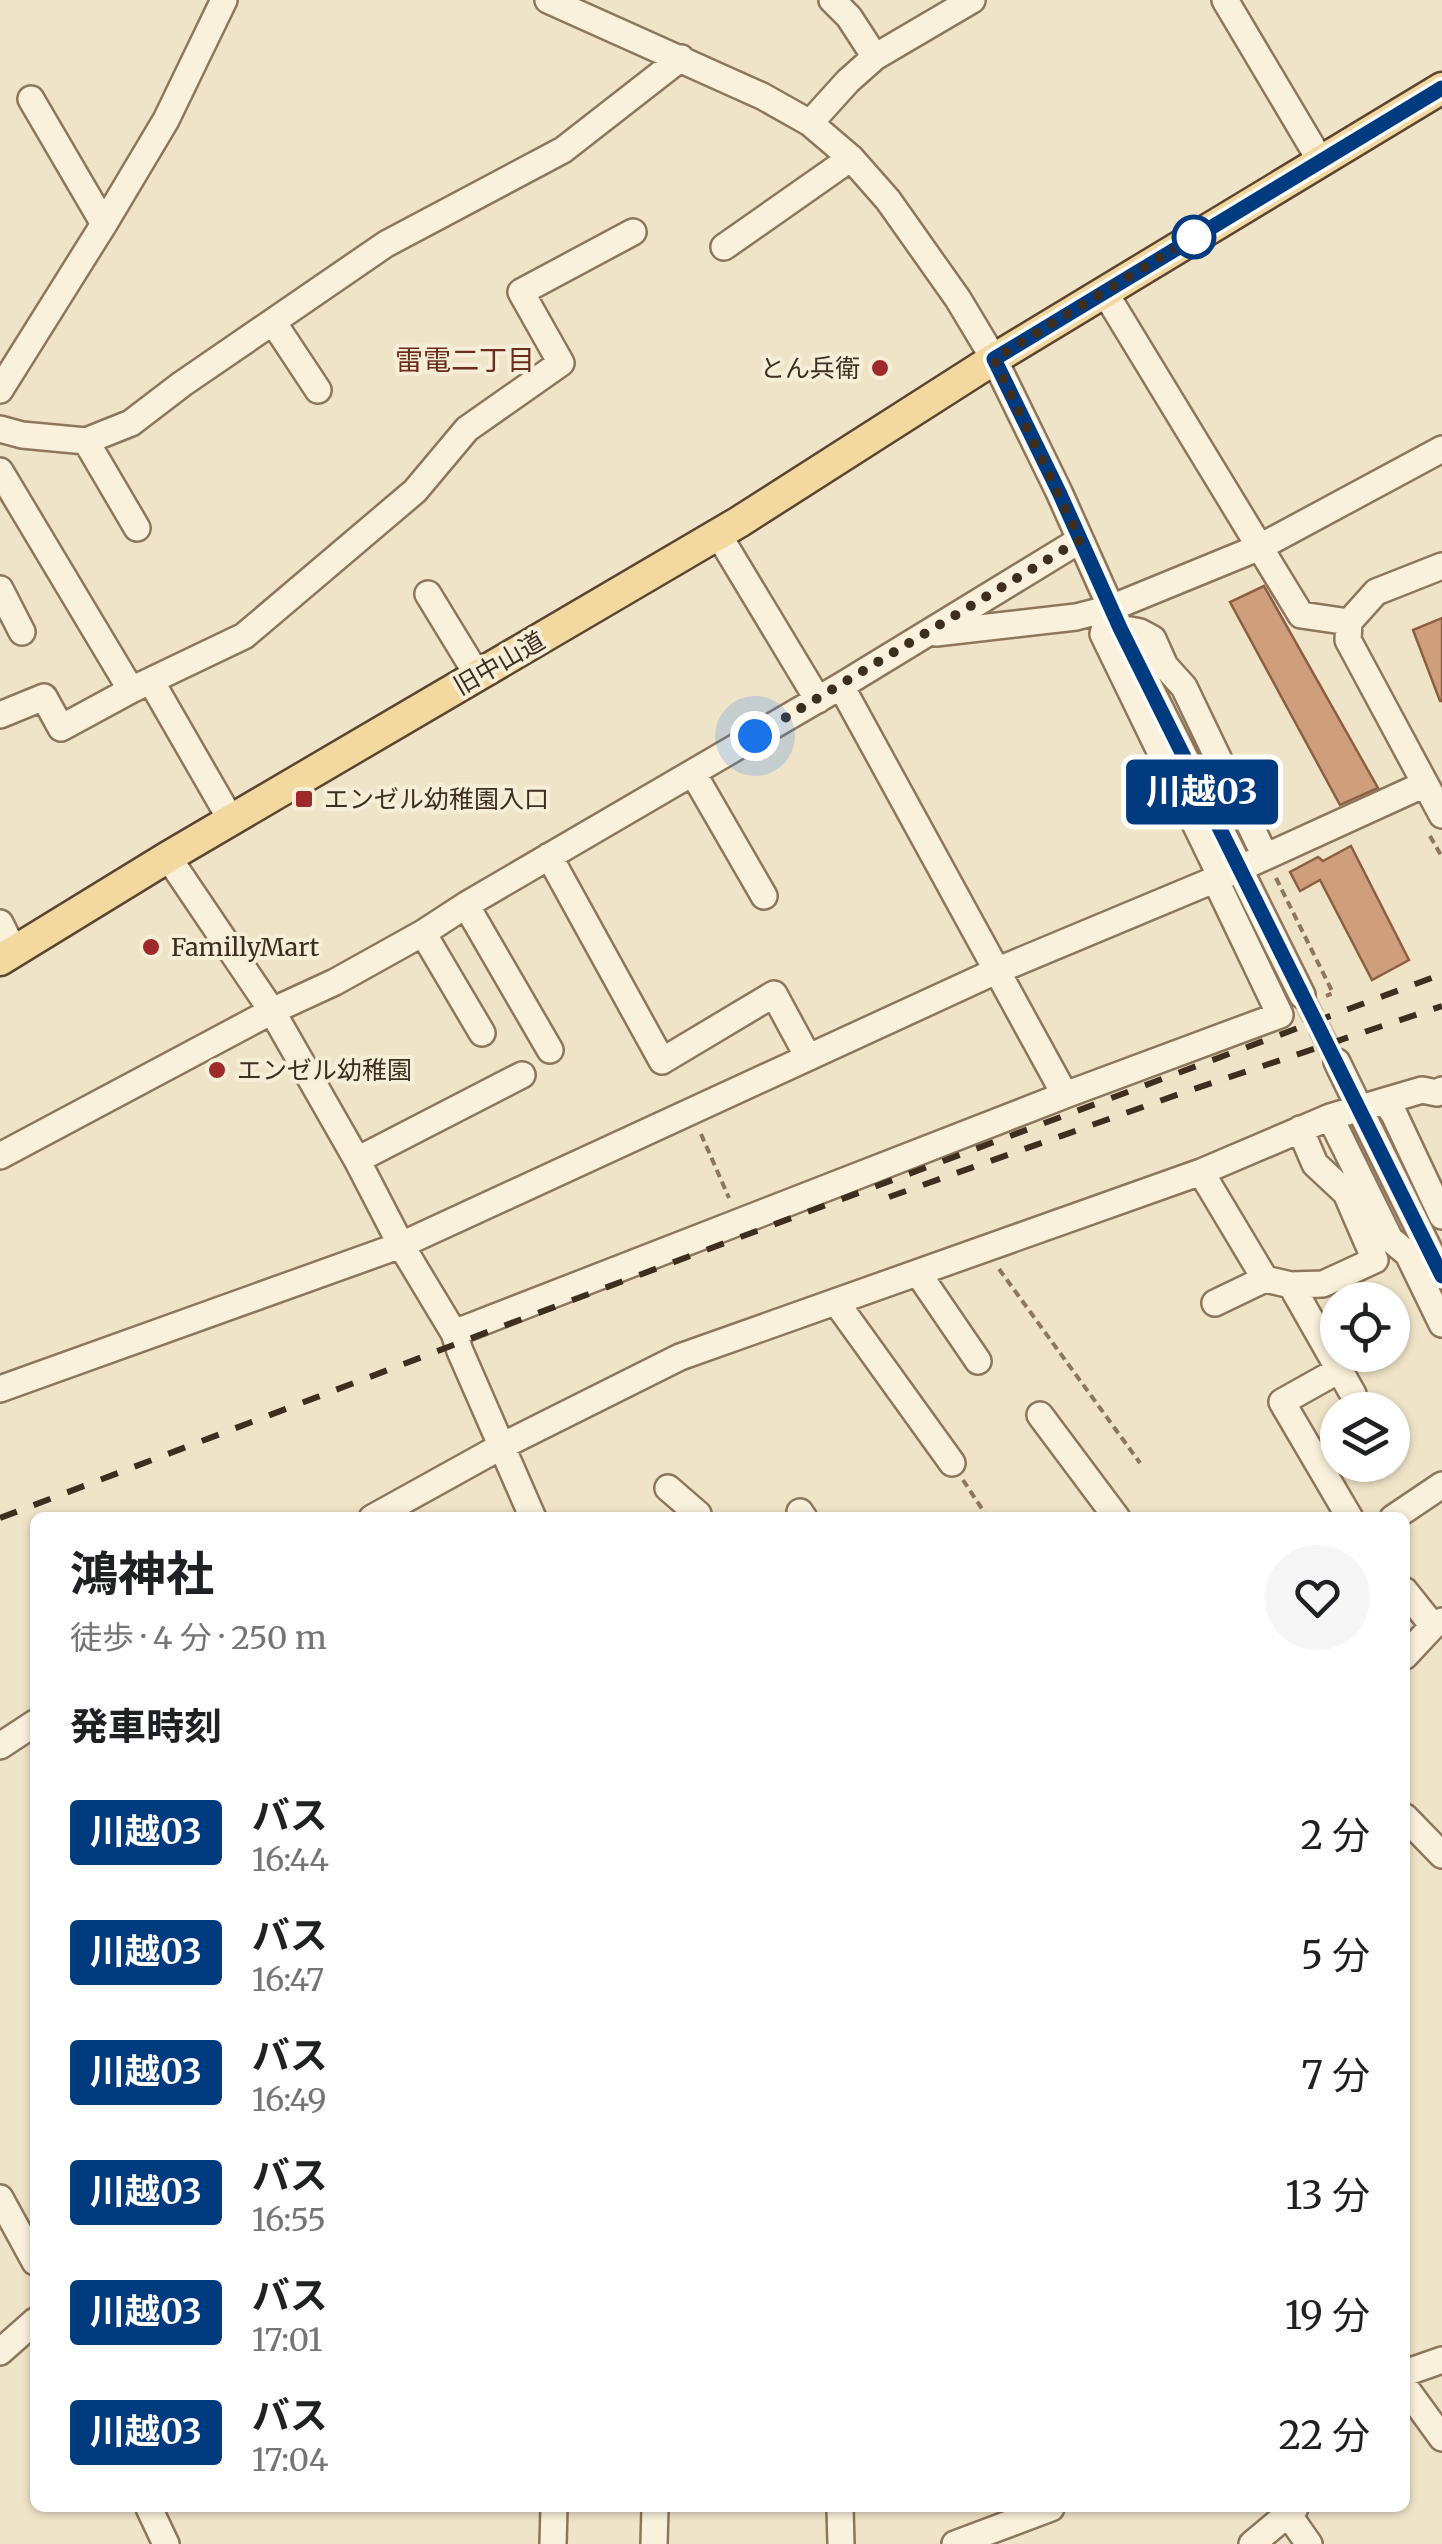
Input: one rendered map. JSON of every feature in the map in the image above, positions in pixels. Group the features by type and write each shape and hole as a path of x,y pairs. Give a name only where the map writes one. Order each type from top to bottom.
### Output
{"main road":[{"name":"旧中山道","path":"7,956 718,534 1104,291 1442,90"}],"street":[{"path":"0,390 166,120 224,0"},
{"path":"548,0 762,96 810,123 851,158 888,200 958,299 994,359 1115,618 1152,638 1165,666 1184,687 1265,856"},
{"path":"832,0 849,16 875,57"},
{"path":"810,123 875,57 972,0"},
{"path":"1225,0 1320,160"},
{"path":"0,429 22,435 86,440 131,423 386,244 563,150 681,58"},
{"path":"30,98 104,224"},
{"path":"724,247 851,158"},
{"path":"0,716 44,697 62,728 244,636 415,491 466,429 560,364 520,292 633,232"},
{"path":"1104,291 1301,614 1349,622"},
{"path":"273,322 318,390"},
{"path":"86,440 137,528"},
{"path":"927,634 1076,617 1115,618 1260,547 1442,448"},
{"path":"0,471 231,820"},
{"path":"718,534 818,700"},
{"path":"0,1156 423,934 1080,540"},
{"path":"1442,566 1376,592 1349,622 1348,640 1442,815"},
{"path":"0,588 22,632"},
{"path":"428,594 478,676"},
{"path":"1115,618 1104,634 1228,873 1302,994"},
{"path":"841,686 1065,1095"},
{"path":"692,772 764,896"},
{"path":"0,1390 402,1245 996,971 1425,784"},
{"path":"550,856 662,1061 774,994 808,1057"},
{"path":"168,857 272,1011 454,1333 530,1512"},
{"path":"454,1333 1065,1095 1280,1016 1228,873"},
{"path":"466,905 550,1050"},
{"path":"0,922 7,956"},
{"path":"423,934 482,1034"},
{"path":"1337,1062 1368,1106 1442,1276"},
{"path":"358,1160 522,1075"},
{"path":"1368,1106 1422,1090 1440,1095"},
{"path":"383,1512 502,1446 680,1357 1202,1172 1330,1117 1376,1103 1368,1106"},
{"path":"1368,1106 1394,1114 1442,1216"},
{"path":"1330,1117 1390,1239 1408,1254 1442,1324"},
{"path":"1215,1303 1264,1279 1291,1285 1323,1284 1376,1260 1346,1193 1316,1164 1300,1130"},
{"path":"1202,1172 1264,1279"},
{"path":"918,1273 978,1362"},
{"path":"1291,1285 1320,1336"},
{"path":"836,1302 952,1464"},
{"path":"1335,1372 1282,1402 1346,1512"},
{"path":"1040,1415 1108,1512"},
{"path":"1402,1512 1442,1485"},
{"path":"668,1488 696,1512"},
{"path":"1410,1596 1437,1623 1410,1651"},
{"path":"0,1746 30,1726"},
{"path":"1410,1821 1442,1855"},
{"path":"0,2198 30,2253"},
{"path":"2,2342 30,2324"},
{"path":"1410,2371 1442,2360"},
{"path":"1410,2394 1442,2438"},
{"path":"152,2512 166,2544"},
{"path":"553,2544 554,2512"},
{"path":"654,2544 655,2512"},
{"path":"840,2512 841,2544"},
{"path":"954,2544 1040,2512"},
{"path":"1252,2544 1283,2512 1309,2544"}],"path":[{"path":"690,1112 740,1222"},
{"path":"985,1249 1140,1463"},
{"path":"952,1464 984,1512"}],"building":[{"path":"1264,586 1378,788 1340,805 1230,602"},
{"path":"1442,618 1442,701 1440,701 1413,630"},
{"path":"1351,846 1409,960 1372,980 1320,880 1300,891 1290,872"}],"tunnel":[{"path":"1302,995 1337,1062"}],"railway":[{"path":"0,1518 1442,974"},
{"path":"889,1197 1442,1006"}],"bus line":[{"name":"川越03","path":"1442,88 994,359 1120,628 1442,1276"}],"place":[{"name":"とん兵衛","path":"880,368"},
{"name":"エンゼル幼稚園入口","path":"304,799"},
{"name":"FamillyMart","path":"151,947"},
{"name":"エンゼル幼稚園","path":"217,1070"}],"district":[{"name":"雷電二丁目","path":"465,360"}],"route":[{"path":"755,736 1080,540 994,359 1197,235 1194,237"}]}
